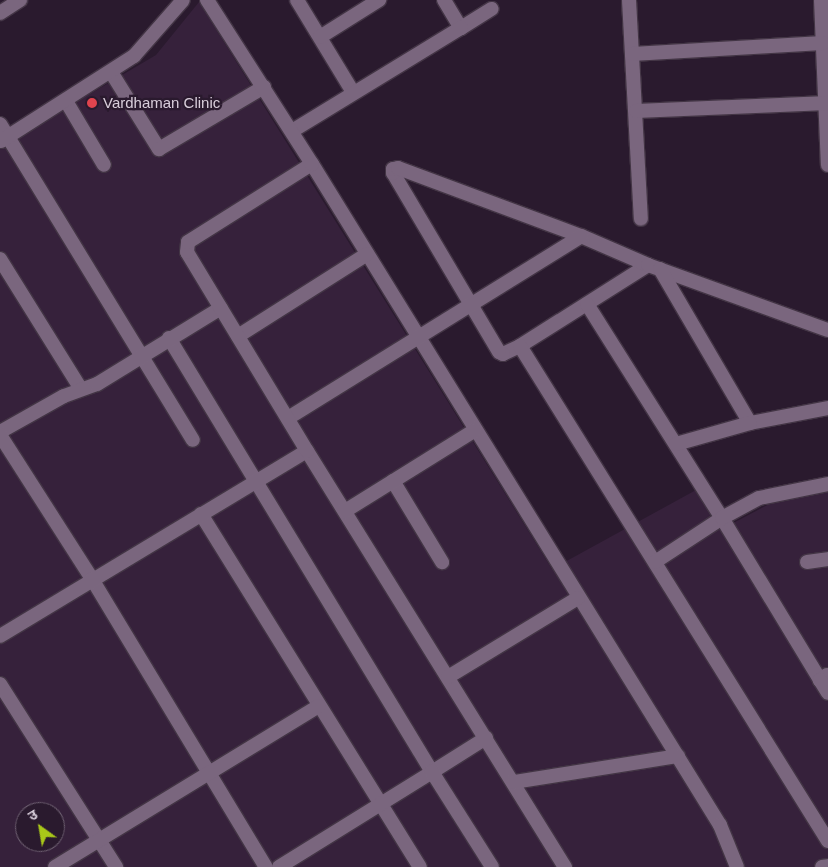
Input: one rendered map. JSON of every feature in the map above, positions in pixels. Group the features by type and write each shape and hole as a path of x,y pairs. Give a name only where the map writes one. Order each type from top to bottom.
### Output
{"street":[{"path":"0,13 20,0"},
{"path":"4,139 111,72 145,46 183,0"},
{"path":"206,0 292,131 578,598 720,824 737,867"},
{"path":"297,0 353,92"},
{"path":"320,37 379,0"},
{"path":"444,0 461,28"},
{"path":"629,0 641,219"},
{"path":"821,0 825,22 823,43 827,103 828,165"},
{"path":"292,131 491,9"},
{"path":"632,54 823,43"},
{"path":"111,72 159,149 264,87"},
{"path":"66,101 104,164"},
{"path":"636,111 827,103"},
{"path":"0,124 4,139 193,440"},
{"path":"312,164 188,242 187,252 565,867"},
{"path":"654,267 587,304 520,346 507,353 499,352 393,173 394,168 582,236 654,267 828,330"},
{"path":"288,418 582,236"},
{"path":"238,336 367,254"},
{"path":"0,259 81,389"},
{"path":"654,267 750,423"},
{"path":"587,304 824,677 828,693"},
{"path":"220,308 97,384 64,396 0,433 92,579 266,867"},
{"path":"169,338 432,772 492,867"},
{"path":"520,346 828,841"},
{"path":"676,444 750,423 828,408"},
{"path":"345,510 476,430"},
{"path":"0,636 256,480 308,451"},
{"path":"393,481 442,562"},
{"path":"655,562 722,518 760,498 828,484"},
{"path":"201,514 420,867"},
{"path":"807,562 828,559"},
{"path":"448,677 578,598"},
{"path":"0,684 116,867"},
{"path":"55,867 319,706"},
{"path":"279,867 486,738"},
{"path":"514,782 678,756"},
{"path":"822,867 828,866"}],"shaded area":[{"path":"199,2 552,569 696,490 720,530 775,501 828,492 828,867 0,867 0,147 156,55"}],"place":[{"name":"Vardhaman Clinic","path":"92,103"}]}
